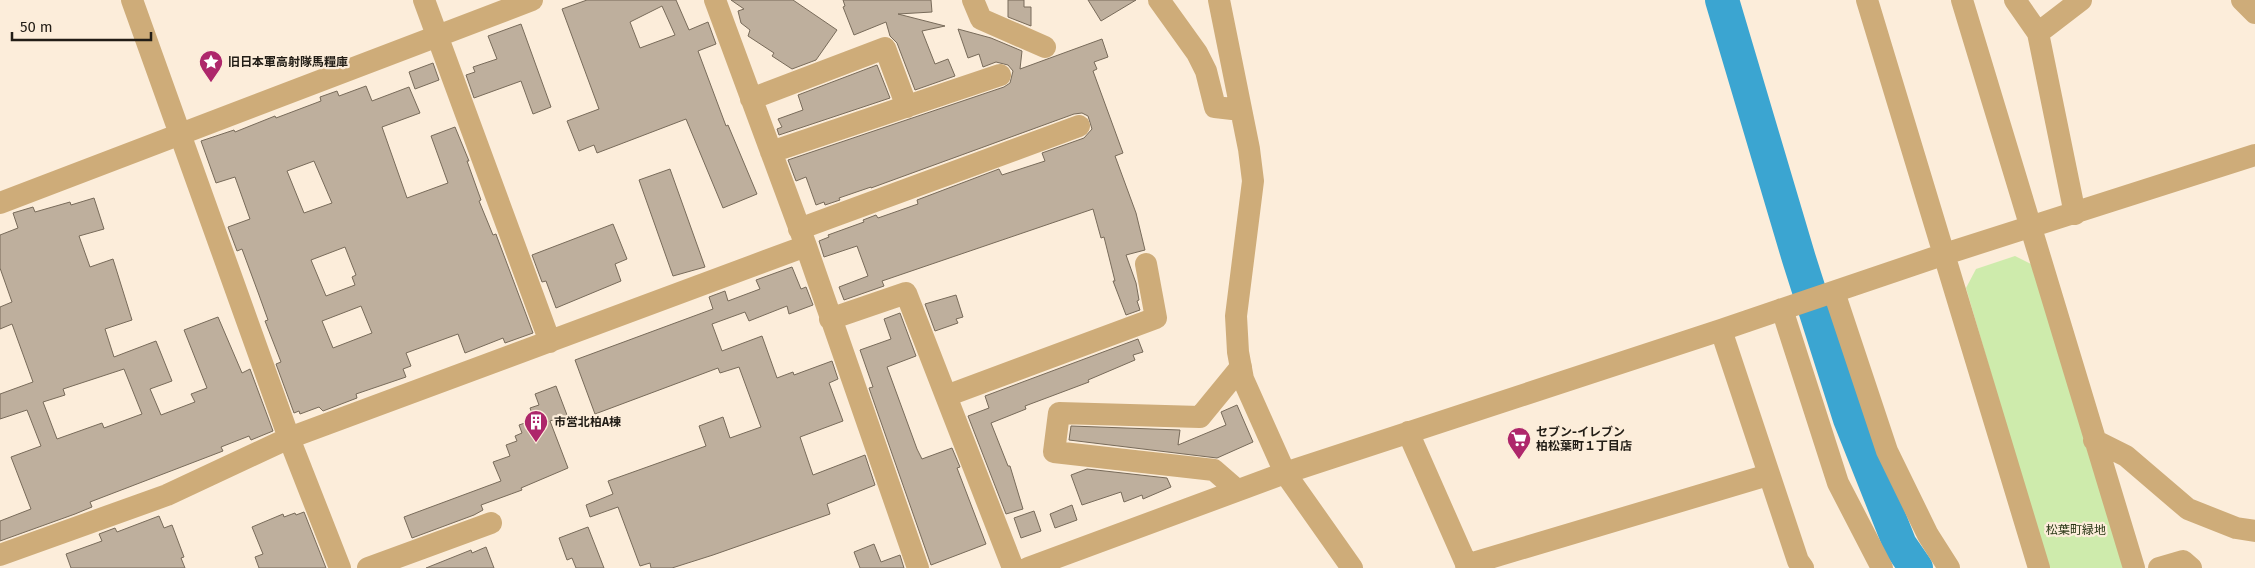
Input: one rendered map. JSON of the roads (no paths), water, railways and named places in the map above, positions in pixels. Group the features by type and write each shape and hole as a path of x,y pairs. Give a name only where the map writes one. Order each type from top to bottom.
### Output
{"street":[{"path":"132,0 181,132 289,438 340,568"},
{"path":"424,0 514,245 523,262 550,342"},
{"path":"0,203 181,132 532,0"},
{"path":"715,0 803,237 918,568"},
{"path":"973,0 981,19 1046,47"},
{"path":"1159,0 1198,53 1206,71 1215,107 1241,110"},
{"path":"1219,0 1249,149 1253,181 1236,316 1243,379 1285,472 1352,568"},
{"path":"1867,0 2039,568"},
{"path":"1962,0 2134,568"},
{"path":"2016,0 2038,33 2075,214"},
{"path":"2038,33 2081,0"},
{"path":"752,98 885,48 907,107"},
{"path":"771,152 1000,75"},
{"path":"0,555 168,495 289,438 550,342 803,237 1079,126"},
{"path":"1028,568 1285,472 1721,330 1945,254 2255,155"},
{"path":"946,396 1156,318 1146,264"},
{"path":"830,318 906,293 1014,568"},
{"path":"1830,293 1887,451 1928,535 1949,568"},
{"path":"1788,307 1838,483 1882,568"},
{"path":"1721,330 1768,475 1798,561 1803,568"},
{"path":"1237,490 1214,470 1054,452 1059,414 1200,417 1241,367"},
{"path":"1408,432 1467,566 1768,475"},
{"path":"2094,440 2126,456 2188,509 2236,528 2255,531"},
{"path":"368,568 492,523"},
{"path":"2159,568 2183,561 2191,568"}],"waterway":[{"path":"1722,0 1799,259 1850,419 1900,545 1916,568"}],"place":[{"name":"旧日本軍高射隊馬糧庫","path":"211,83"},
{"name":"市営北柏A棟","path":"536,443"},
{"name":"セブン-イレブン 柏松葉町１丁目店","path":"1519,460"}],"park label":[{"name":"松葉町緑地","path":"2076,530"}]}
